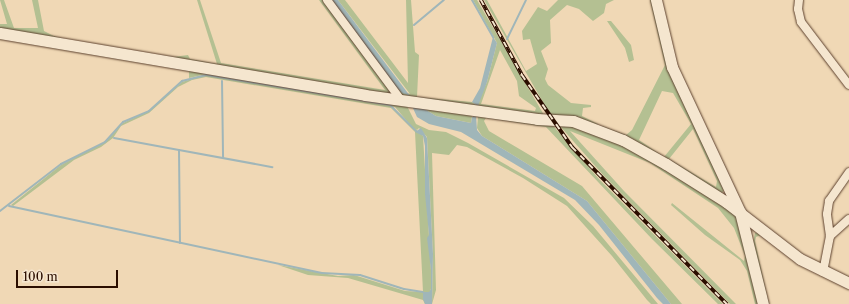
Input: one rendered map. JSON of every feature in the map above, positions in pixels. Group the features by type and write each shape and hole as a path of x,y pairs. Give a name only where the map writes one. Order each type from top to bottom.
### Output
{"street":[{"path":"327,0 401,100"},
{"path":"656,0 672,66 740,212 763,304"},
{"path":"799,0 798,9 801,22 849,85"},
{"path":"0,33 401,100 537,118 573,121 623,140 740,212 782,247 823,272 849,283"},
{"path":"823,272 830,236 827,214 830,201 849,172"},
{"path":"830,236 849,219"}],"green space":[{"path":"0,0 4,0 14,28 38,28 32,0 38,0 44,31 54,36 75,42 173,57 188,55 190,59 217,64 197,0 200,0 221,63 385,90 319,0 325,0 395,96 0,31 0,24 7,24"},
{"path":"338,0 345,0 408,83 406,0 411,0 415,52 419,55 417,97 472,102 476,105 487,82 497,43 473,0 477,0 544,115 402,97 389,79 399,90 410,94","holes":["500,50 517,81 519,96 536,108 535,111 481,104"]},
{"path":"484,0 487,0 526,71 537,64 530,39 523,40 522,31 538,7 547,11 558,0 614,0 606,4 604,13 593,21 579,9 567,5 550,20 551,43 541,51 548,69 545,79 548,85 571,103 591,105 591,107 583,108 582,116 598,124 597,127 551,116"},
{"path":"650,0 653,0 661,40 724,190 721,194 601,129 602,126 626,135 632,130 665,65","holes":["662,91 673,93 691,124 664,157 639,140","693,129 717,181 716,187 669,159"]},
{"path":"607,21 611,21 631,45 634,60 629,62 625,48"},
{"path":"0,36 407,106 416,124 429,130 446,132 468,143 564,198 593,226 658,304 651,304 647,300 612,256 567,206 523,178 467,147 457,145 449,155 432,153 436,290 432,304 433,254 427,137 419,128 417,130 412,127 395,107 206,74 189,78 189,71 0,39"},
{"path":"206,75 390,106 423,136 431,270 431,289 425,304 423,300 348,278 308,275 278,265 338,276 354,275 405,291 423,292 415,132 391,108 206,77 192,80 178,87 149,113 121,126 113,138 101,147 74,160 13,206 11,205 61,165 105,142 123,123 149,111 182,82"},
{"path":"418,105 550,122 599,179 723,304 718,304 652,239 546,127 486,118 484,121 489,131 582,186 682,304 671,304 587,201 482,136 477,128 478,117 472,116 471,123 436,116"},
{"path":"560,120 625,143 736,214 760,304 755,304 747,271 740,260 705,235 671,205 672,203 744,261 745,256 734,228 718,208 650,163 570,131 624,191 736,304 730,304 604,176 559,125"},
{"path":"759,232 849,286 849,289 795,261 761,235 756,237 755,241 769,304 767,304 753,243 755,233"}],"water":[{"path":"332,0 338,0 410,96 402,93 389,79"},
{"path":"493,37 497,43 487,82 478,106 472,102 480,88"},
{"path":"418,105 436,116 471,123 472,117 476,115 477,130 482,136 587,201 671,304 663,304 657,298 599,225 575,200 461,132 429,124 417,117 412,106"},
{"path":"421,128 427,138 433,254 432,304 425,304 423,299 423,292 429,292 431,289 431,270 427,238 429,235 425,194 425,146 423,136 415,132"}],"waterway":[{"path":"414,25 444,0"},
{"path":"472,0 493,37"},
{"path":"507,39 526,0"},
{"path":"0,211 61,164 105,142 123,122 149,111 182,81 206,75 390,105 416,131"},
{"path":"222,81 223,157"},
{"path":"114,138 179,150 180,243"},
{"path":"179,150 272,167"},
{"path":"9,206 322,273 360,275 404,289 423,292"}],"railway":[{"path":"481,0 522,75 572,147 727,304"}]}
